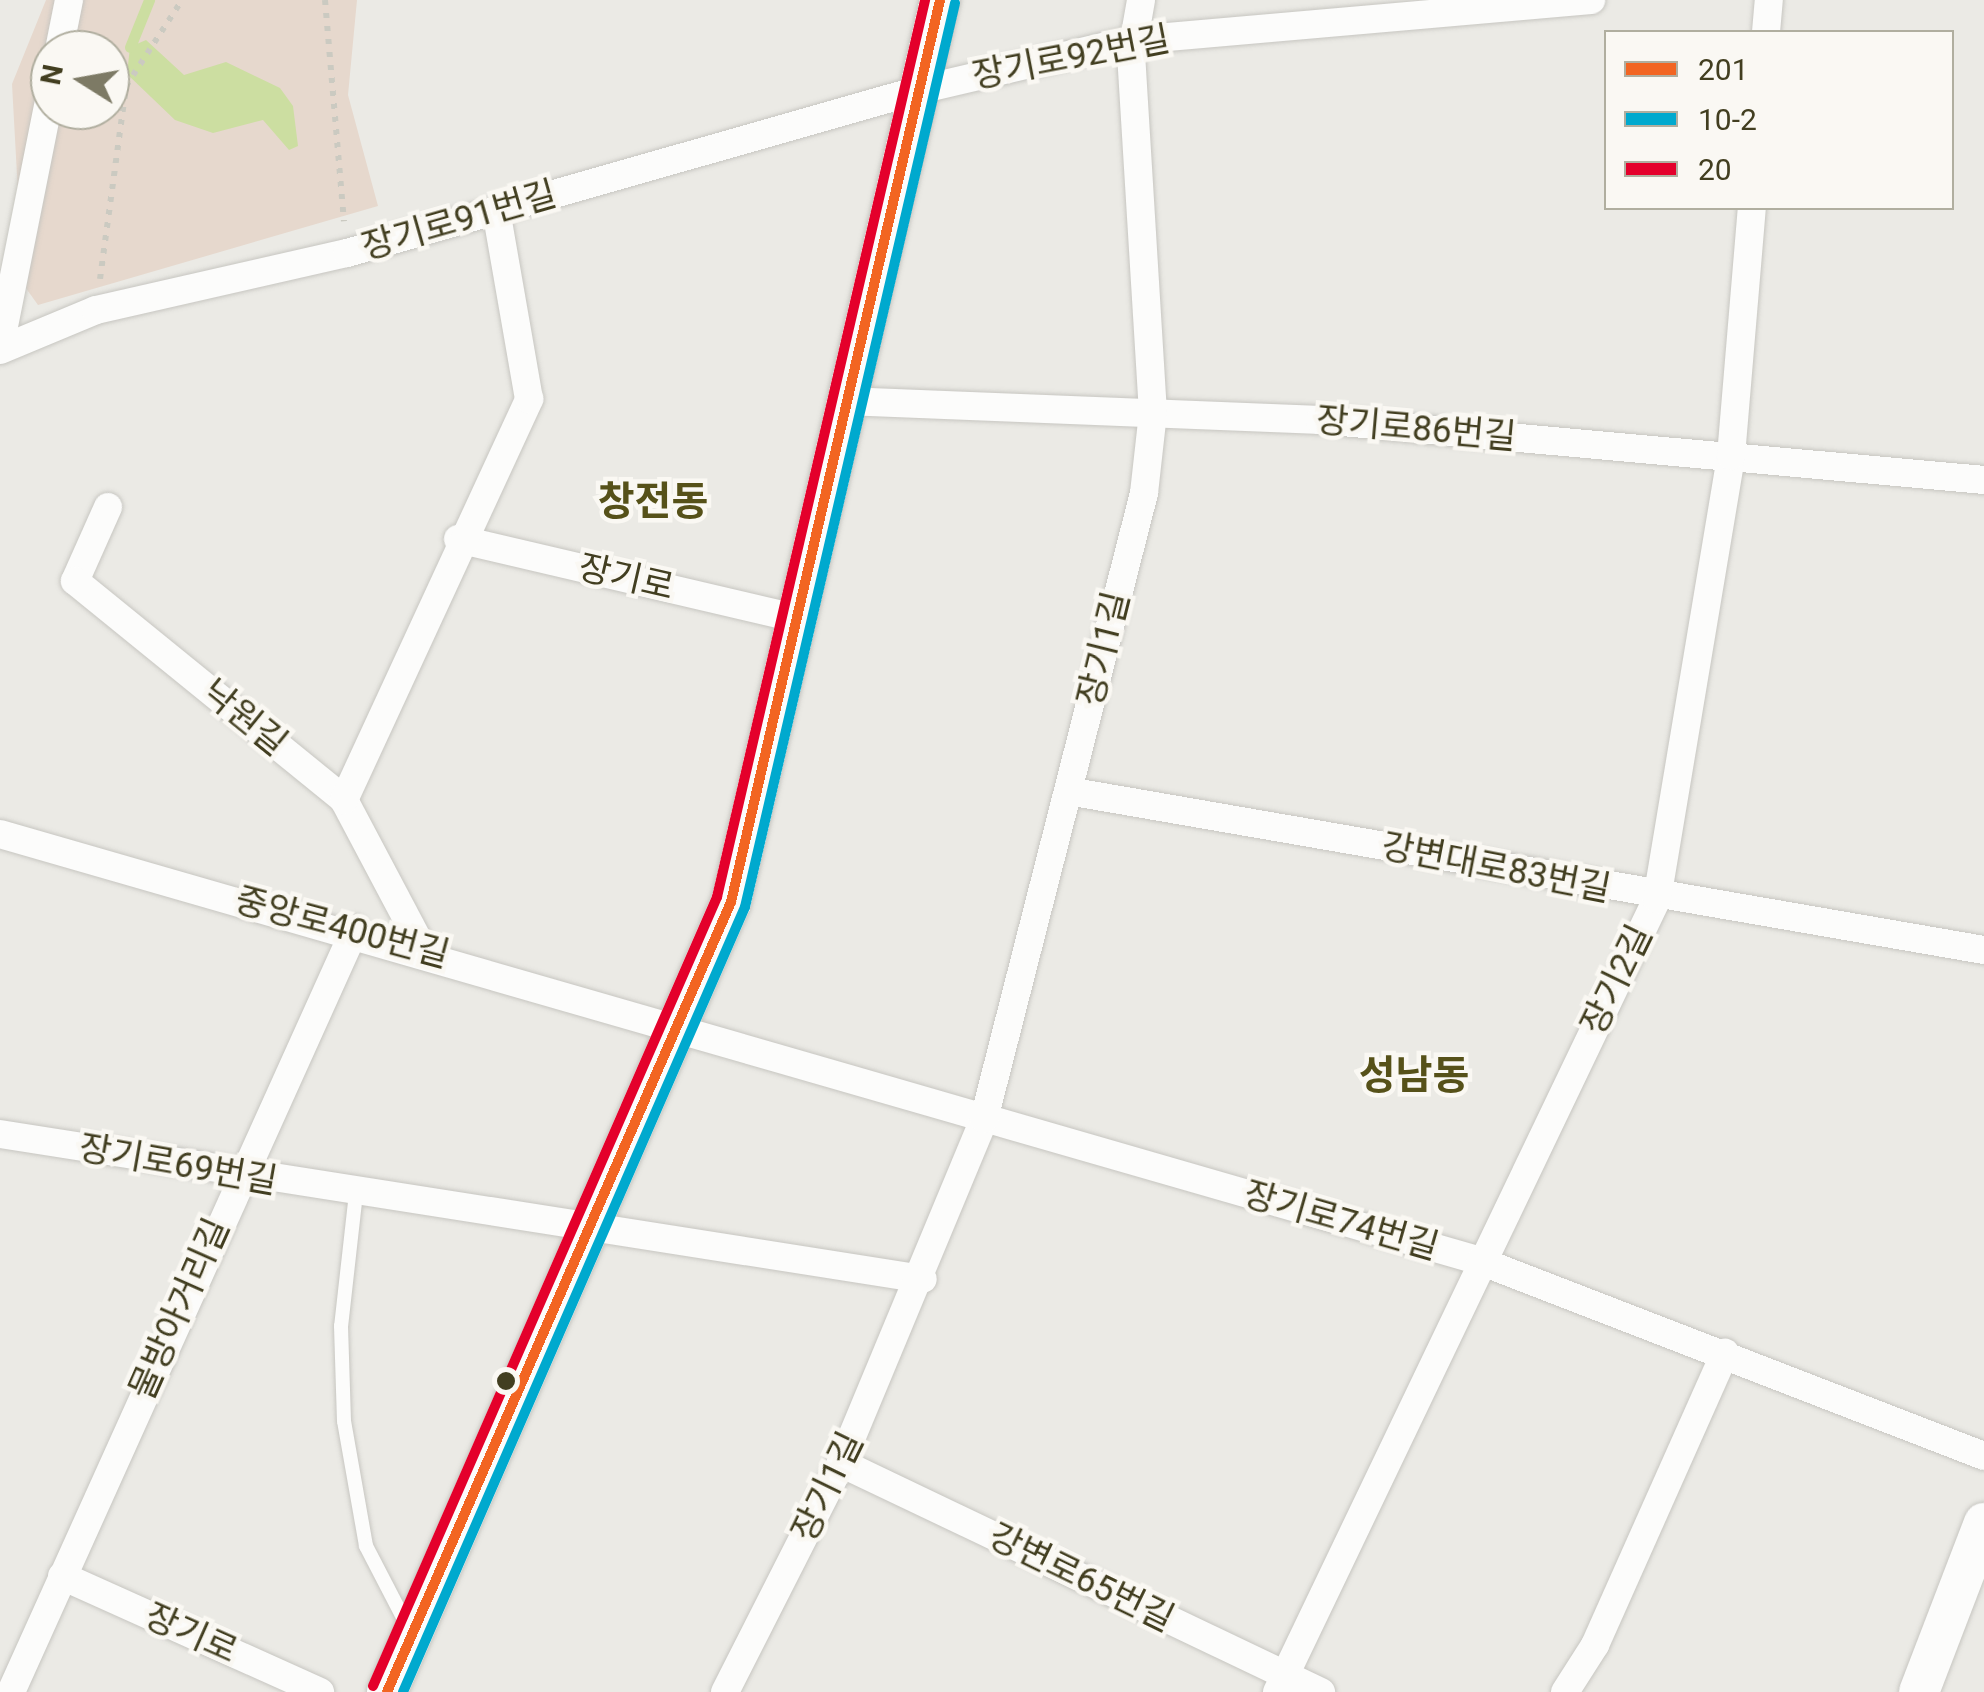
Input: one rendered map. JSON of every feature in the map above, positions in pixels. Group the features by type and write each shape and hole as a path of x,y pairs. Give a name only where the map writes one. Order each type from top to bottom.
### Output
{"main road":[{"path":"386,1692 596,1228 684,1026 731,902 940,0"},
{"path":"1919,1692 1984,1523"}],"street":[{"path":"63,30 69,0"},
{"name":"장기1길","path":"725,1692 842,1463 923,1280 984,1118 1144,493 1153,413 1133,40 1142,0"},
{"name":"장기로92번길","path":"919,90 1133,40 1462,6 1591,0"},
{"path":"1766,30 1769,0"},
{"name":"장기로91번길","path":"0,348 96,310 346,252 919,90"},
{"path":"0,348 43,130"},
{"path":"344,800 458,539 529,399 496,210"},
{"name":"장기2길","path":"1280,1684 1657,899 1731,456 1752,210"},
{"name":"장기로86번길","path":"846,401 1153,413 1731,456 1984,480"},
{"name":"낙원길","path":"108,507 75,581 344,800 423,950"},
{"name":"장기로","path":"458,539 795,618"},
{"name":"강변대로83번길","path":"1068,792 1657,899 1984,950"},
{"name":"중앙로400번길","path":"0,834 355,929 684,1026"},
{"name":"물방아거리길","path":"8,1687 62,1576 238,1176 355,929"},
{"name":"장기로74번길","path":"684,1026 984,1118 1480,1261 1725,1352 1984,1456"},
{"name":"장기로69번길","path":"0,1134 238,1176 596,1228"},
{"path":"596,1228 923,1280"},
{"path":"1565,1692 1595,1645 1725,1352"},
{"name":"강변로65번길","path":"842,1463 1280,1684 1321,1692"},
{"name":"장기로","path":"62,1576 320,1692"}],"lane":[{"path":"356,1193 341,1326 344,1422 366,1546 412,1634"}],"path":[{"path":"96,310 126,86 182,0"},
{"path":"325,0 346,252"}],"shaded area":[{"path":"46,0 357,0 348,95 378,206 38,305 23,284 12,84 30,40 30,130 130,130 130,30 34,30"},
{"path":"146,40 184,75 226,62 280,88 293,106 298,146 289,150 263,120 213,133 175,120 130,77 130,47"}],"waterway":[{"path":"130,47 149,0"}],"transit line":[{"name":"20","path":"373,1686 717,897 925,0"},
{"name":"201","path":"387,1692 731,902 940,0"},
{"name":"10-2","path":"403,1692 745,907 955,3"}],"district":[{"name":"창전동","path":"653,502"},
{"name":"성남동","path":"1414,1076"}]}
